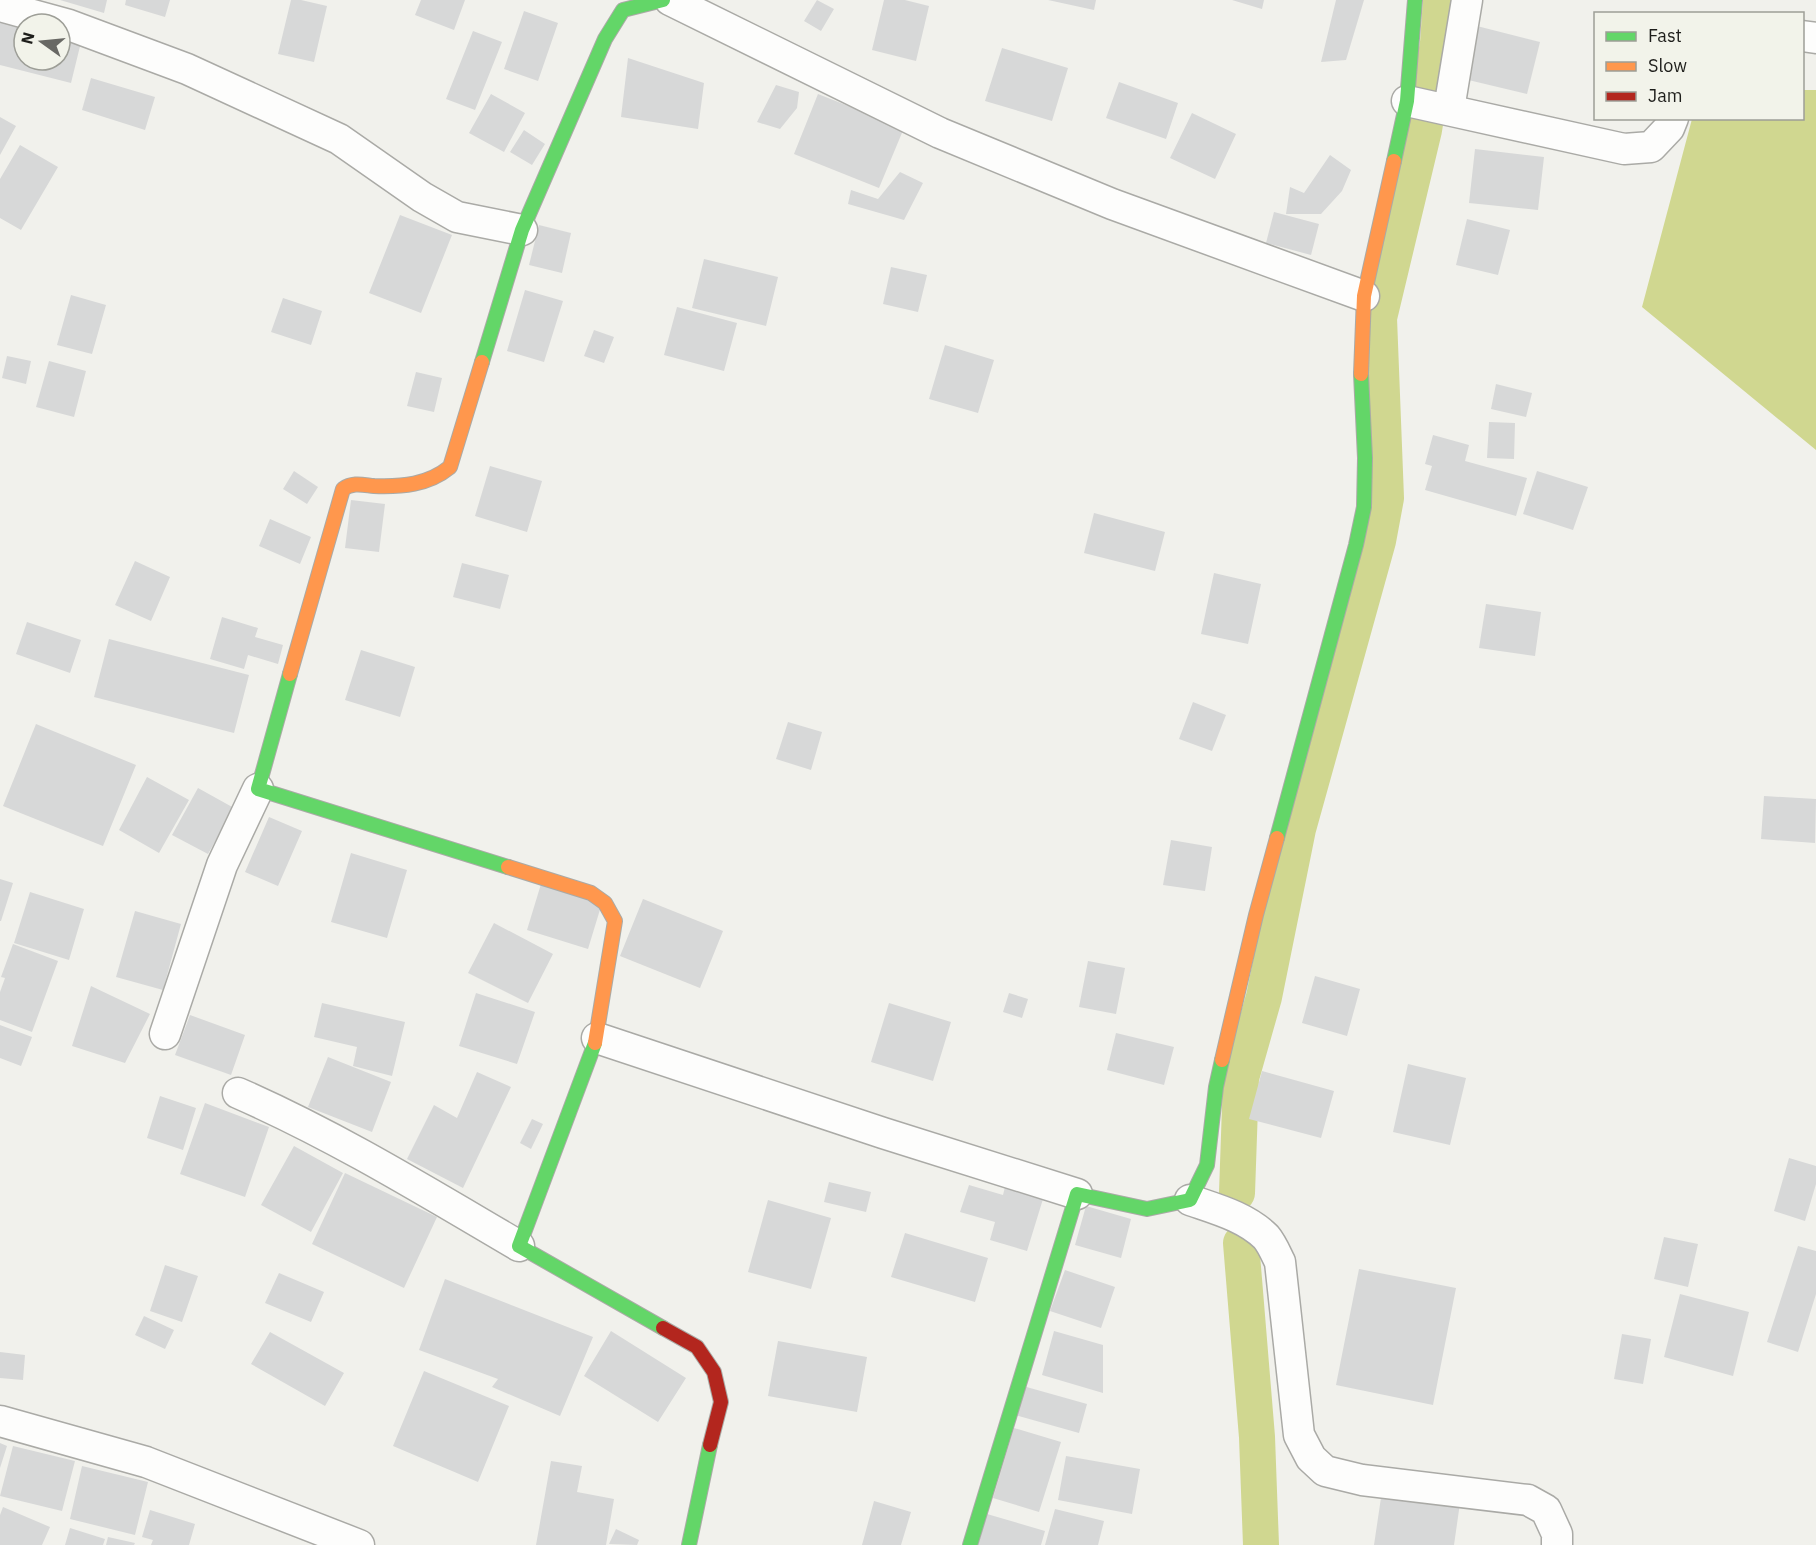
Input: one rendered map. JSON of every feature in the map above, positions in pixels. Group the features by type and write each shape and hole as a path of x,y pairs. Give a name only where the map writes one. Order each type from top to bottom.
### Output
{"street":[{"path":"165,1034 222,865 258,789 343,489 350,484 370,486 418,483 441,476 450,466 522,230 605,39 623,10 663,0"},
{"path":"670,0 949,138 1112,204 1364,296"},
{"path":"1190,1200 1207,1165 1216,1087 1256,915 1356,545 1364,507 1365,458 1361,390 1364,296 1411,103 1415,0"},
{"path":"1449,109 1467,0"},
{"path":"0,6 69,25 187,69 339,139 422,197 457,217 522,230"},
{"path":"1411,103 1449,109 1624,149 1651,147 1669,128 1672,120"},
{"path":"258,789 591,893 605,903 615,921 597,1038 519,1246"},
{"path":"597,1038 883,1133 1077,1194 1147,1209 1190,1200 1242,1220 1267,1238 1280,1262 1299,1435 1311,1458 1325,1471 1362,1480 1528,1500 1546,1510 1557,1534 1557,1545"},
{"path":"238,1094 288,1115 349,1148 697,1347 714,1372 721,1402 689,1545"},
{"path":"970,1545 1077,1194"},
{"path":"0,1421 146,1462 359,1545"}],"shaded area":[{"path":"1804,90 1816,90 1816,450 1642,307 1692,120 1804,120"}],"building":[{"path":"60,0 107,0 104,13"},
{"path":"126,0 170,0 165,17 125,5"},
{"path":"291,0 327,6 314,62 278,54"},
{"path":"421,0 465,0 454,30 415,15"},
{"path":"817,0 834,9 821,31 804,21"},
{"path":"884,0 905,0 929,6 916,61 872,50"},
{"path":"1048,0 1096,0 1094,10"},
{"path":"1232,0 1264,0 1262,9"},
{"path":"1336,0 1364,0 1346,60 1321,62"},
{"path":"524,11 558,23 538,81 504,69"},
{"path":"0,14 12,19 12,68 0,65"},
{"path":"1473,25 1540,42 1527,94 1460,78"},
{"path":"473,31 502,42 475,110 446,99"},
{"path":"72,32 83,34 71,83 28,72 72,72"},
{"path":"1002,48 1068,68 1052,121 985,101"},
{"path":"628,58 704,83 698,129 621,117"},
{"path":"91,78 155,97 145,130 82,110"},
{"path":"1119,82 1178,103 1166,139 1106,118"},
{"path":"776,85 799,92 797,108 780,129 757,122"},
{"path":"491,94 525,113 504,152 469,133"},
{"path":"818,94 904,128 879,188 794,154"},
{"path":"1192,113 1236,134 1215,179 1170,158"},
{"path":"0,117 16,126 0,155"},
{"path":"524,130 545,144 532,165 510,152"},
{"path":"20,145 58,167 21,230 0,218 0,179"},
{"path":"1475,149 1544,157 1538,210 1469,203"},
{"path":"1330,155 1351,170 1342,191 1321,214 1286,214 1290,187 1304,193"},
{"path":"900,172 923,183 904,220 848,204 851,190 878,199"},
{"path":"1274,212 1319,224 1311,255 1266,243"},
{"path":"400,215 452,235 421,313 369,293"},
{"path":"1467,219 1510,230 1498,275 1456,265"},
{"path":"539,225 571,233 562,273 529,265"},
{"path":"704,259 778,277 766,326 692,308"},
{"path":"891,267 927,275 918,312 883,304"},
{"path":"525,290 563,301 544,362 507,351"},
{"path":"71,295 106,305 92,354 57,345"},
{"path":"283,298 322,311 311,345 271,332"},
{"path":"677,307 737,323 724,371 664,355"},
{"path":"594,330 614,337 604,363 584,356"},
{"path":"945,345 994,360 978,413 929,399"},
{"path":"7,356 31,361 26,384 2,378"},
{"path":"49,361 86,371 74,417 36,407"},
{"path":"416,372 442,378 434,412 407,406"},
{"path":"1496,384 1532,393 1526,417 1491,409"},
{"path":"1489,422 1515,423 1514,459 1487,458"},
{"path":"1433,435 1469,445 1465,461 1527,478 1516,516 1425,490 1432,466 1425,464"},
{"path":"490,466 542,481 527,532 475,516"},
{"path":"294,471 318,487 307,504 283,489"},
{"path":"1537,471 1588,487 1573,530 1523,514"},
{"path":"351,500 385,504 379,552 345,548"},
{"path":"1094,513 1165,532 1155,571 1084,553"},
{"path":"270,519 311,537 300,564 259,546"},
{"path":"135,561 170,577 151,621 115,605"},
{"path":"462,563 509,575 500,609 453,597"},
{"path":"1214,573 1261,584 1248,644 1201,634"},
{"path":"1486,604 1541,612 1535,656 1479,648"},
{"path":"222,617 258,628 255,637 283,645 278,664 248,655 244,669 210,659"},
{"path":"27,622 81,640 70,673 16,654"},
{"path":"109,639 249,675 234,733 94,697"},
{"path":"361,650 415,667 400,717 345,700"},
{"path":"1193,702 1226,715 1212,751 1179,739"},
{"path":"788,722 822,732 811,770 776,759"},
{"path":"36,724 136,765 103,846 3,806"},
{"path":"147,777 189,800 159,853 119,830"},
{"path":"198,788 234,808 208,854 172,835"},
{"path":"1764,796 1816,799 1815,843 1761,839"},
{"path":"269,817 302,831 278,886 245,872"},
{"path":"1171,840 1212,847 1205,891 1163,885"},
{"path":"351,853 407,870 387,938 331,922"},
{"path":"0,879 13,883 1,921 0,921"},
{"path":"541,884 602,903 588,949 527,930"},
{"path":"30,892 84,909 69,960 14,943"},
{"path":"643,899 723,931 700,988 620,956"},
{"path":"135,911 181,924 163,990 116,977"},
{"path":"494,923 553,954 528,1003 468,973"},
{"path":"13,944 58,961 32,1032 0,1020 0,992 5,978 1,977"},
{"path":"1088,961 1125,968 1116,1014 1079,1007"},
{"path":"1315,976 1360,989 1347,1036 1302,1023"},
{"path":"91,986 150,1014 125,1063 72,1046"},
{"path":"476,993 535,1012 517,1064 459,1046"},
{"path":"1009,993 1028,999 1022,1018 1003,1012"},
{"path":"322,1003 405,1022 392,1076 353,1066 357,1047 314,1037"},
{"path":"889,1003 951,1022 933,1081 871,1062"},
{"path":"190,1015 245,1035 231,1075 175,1055"},
{"path":"0,1025 32,1037 21,1066 0,1058"},
{"path":"1116,1033 1174,1047 1164,1085 1107,1070"},
{"path":"328,1057 391,1082 372,1132 308,1107"},
{"path":"1408,1064 1466,1078 1450,1145 1393,1132"},
{"path":"1262,1071 1334,1091 1321,1138 1249,1119"},
{"path":"477,1072 511,1087 463,1188 407,1159 434,1105 457,1118"},
{"path":"160,1096 196,1108 183,1150 147,1138"},
{"path":"205,1103 269,1127 245,1197 180,1174"},
{"path":"532,1119 543,1124 531,1149 520,1143"},
{"path":"294,1146 343,1173 311,1232 261,1205"},
{"path":"1789,1158 1816,1166 1816,1184 1805,1221 1774,1211"},
{"path":"345,1173 437,1217 404,1288 312,1244"},
{"path":"1008,1175 1047,1186 1027,1251 990,1240 995,1222 960,1212 969,1185 1003,1195"},
{"path":"829,1182 871,1192 866,1212 824,1202"},
{"path":"768,1200 831,1218 811,1289 748,1272"},
{"path":"1086,1206 1131,1219 1121,1258 1075,1245"},
{"path":"905,1233 988,1258 975,1302 891,1277"},
{"path":"1664,1237 1698,1244 1688,1287 1654,1279"},
{"path":"1798,1246 1816,1251 1816,1294 1798,1352 1767,1342"},
{"path":"165,1265 198,1276 182,1322 150,1311"},
{"path":"1359,1269 1456,1288 1433,1405 1336,1385"},
{"path":"1065,1270 1115,1287 1101,1328 1050,1311"},
{"path":"279,1273 324,1292 311,1322 265,1303"},
{"path":"445,1279 593,1337 560,1416 492,1387 498,1379 419,1350"},
{"path":"1680,1294 1749,1312 1733,1376 1664,1357"},
{"path":"144,1316 174,1330 165,1349 135,1335"},
{"path":"611,1331 686,1378 658,1422 584,1376"},
{"path":"1054,1331 1103,1345 1103,1393 1042,1375"},
{"path":"270,1332 344,1373 325,1406 251,1364"},
{"path":"1622,1334 1651,1339 1643,1384 1614,1379"},
{"path":"778,1341 867,1357 857,1412 768,1396"},
{"path":"0,1352 25,1355 23,1380 0,1378"},
{"path":"424,1371 509,1406 478,1482 393,1446"},
{"path":"1023,1386 1087,1404 1079,1433 1015,1415"},
{"path":"1014,1428 1061,1442 1039,1512 993,1498"},
{"path":"0,1443 7,1446 0,1468"},
{"path":"13,1446 75,1461 62,1511 0,1496"},
{"path":"1066,1456 1140,1469 1132,1514 1058,1500"},
{"path":"551,1461 582,1466 577,1492 614,1499 606,1545 536,1545"},
{"path":"82,1466 148,1482 135,1535 70,1519"},
{"path":"1382,1491 1460,1503 1454,1545 1374,1545"},
{"path":"874,1501 911,1512 901,1545 862,1545"},
{"path":"3,1507 50,1527 42,1545 0,1545 0,1515"},
{"path":"1055,1509 1104,1521 1098,1545 1045,1545"},
{"path":"150,1510 195,1524 189,1545 151,1545 153,1540 142,1537"},
{"path":"987,1514 1045,1531 1041,1545 978,1545"},
{"path":"70,1528 105,1539 103,1545 65,1545"},
{"path":"616,1529 639,1540 637,1545 609,1544"},
{"path":"108,1537 135,1543 134,1545 106,1545"}],"waterway":[{"path":"1237,1193 1241,1078 1264,997 1298,829 1378,541 1386,498 1379,318 1424,130 1438,43 1441,0"},
{"path":"1241,1243 1257,1437 1261,1545"}],"traffic: fast":[{"path":"482,362 522,230 605,39 623,10 663,0"},
{"path":"1394,161 1407,101 1415,0"},
{"path":"1277,838 1356,545 1364,507 1365,458 1361,374"},
{"path":"290,674 258,789 508,867"},
{"path":"595,1043 519,1246 663,1328"},
{"path":"970,1545 1077,1194 1147,1209 1190,1200 1207,1165 1216,1087 1222,1060"},
{"path":"689,1545 710,1445"}],"traffic: slow":[{"path":"1361,374 1364,296 1394,161"},
{"path":"290,674 343,489 354,485 414,484 433,478 450,467 482,362"},
{"path":"1222,1060 1256,915 1277,838"},
{"path":"508,867 591,893 605,903 615,921 595,1043"}],"traffic: jam":[{"path":"663,1328 697,1347 714,1372 721,1402 710,1445"}]}
